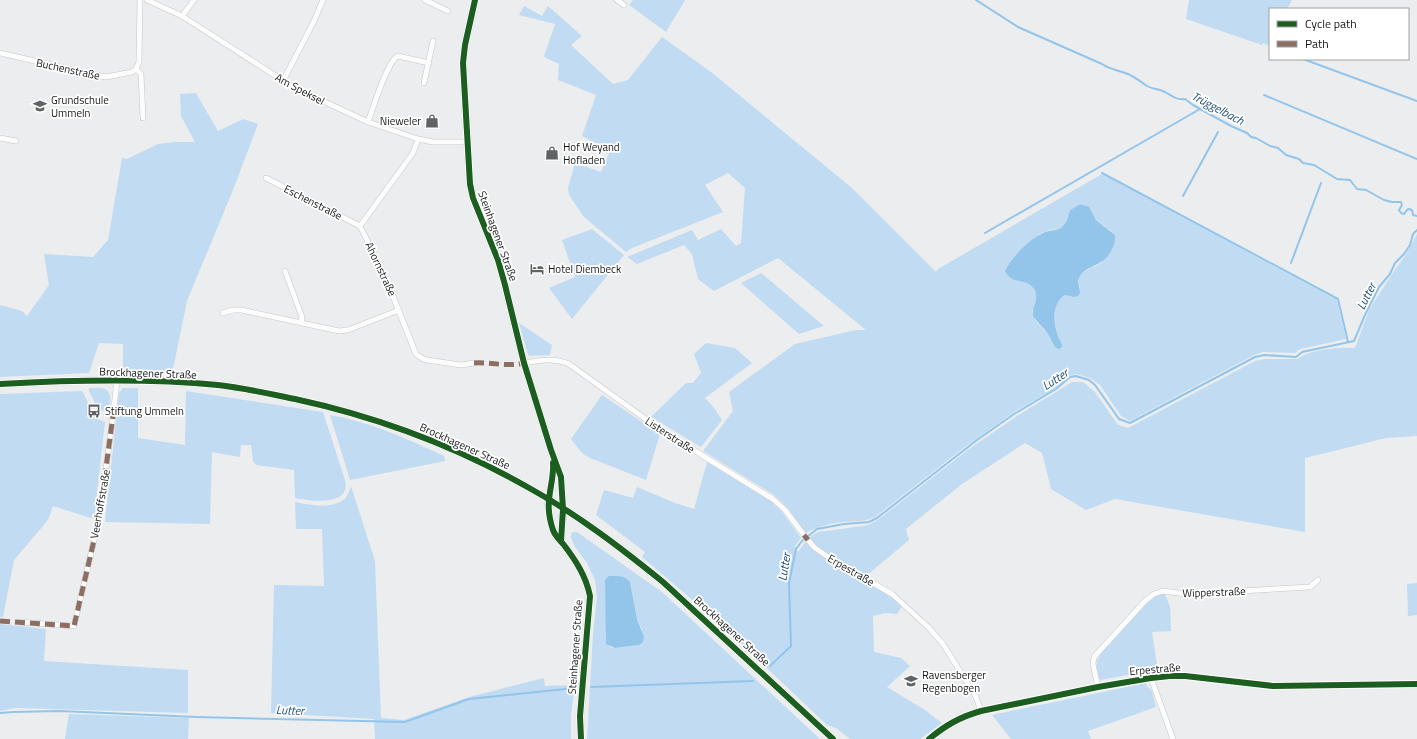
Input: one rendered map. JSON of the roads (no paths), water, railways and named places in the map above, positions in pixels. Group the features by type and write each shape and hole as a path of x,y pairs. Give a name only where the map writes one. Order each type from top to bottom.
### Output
{"main road":[{"name":"Steinhagener Straße","path":"475,0 465,45 463,63 470,184 473,198 498,260 524,363 561,477 563,509 561,541"},
{"name":"Brockhagener Straße","path":"0,384 116,381 170,382 218,386 271,394 349,412 400,428 468,457 517,481 606,537 663,582 833,739"},
{"name":"Steinhagener Straße","path":"551,450 554,473 549,500 551,524 556,535 584,576 588,585 590,596 580,716 581,739"}],"street":[{"path":"140,0 140,62 136,69 141,74 143,118"},
{"name":"Am Speksel","path":"147,0 182,16 293,87 368,122 418,139 433,142 467,142"},
{"path":"182,16 194,0"},
{"path":"283,81 314,21 323,0"},
{"path":"425,0 448,11"},
{"path":"617,0 624,5"},
{"path":"424,84 433,41"},
{"name":"Buchenstraße","path":"0,53 106,77 132,72 136,69"},
{"path":"368,122 384,79 392,61 395,58 398,56 428,63"},
{"path":"0,138 16,141"},
{"path":"360,226 413,153 418,139"},
{"name":"Eschenstraße","path":"266,178 360,226"},
{"name":"Ahornstraße","path":"360,226 384,274 414,350 423,359 460,365 474,363"},
{"path":"285,271 302,317 301,323"},
{"path":"223,313 237,310 331,330 343,331 399,310"},
{"name":"Listerstraße","path":"524,363 560,360 569,364 658,428 773,499 785,510 804,535"},
{"name":"Veerhoffstraße","path":"19,622 74,626 99,519 113,416 116,381"},
{"name":"Erpestraße","path":"808,540 815,548 831,559 892,594 928,627 940,640 976,697 981,711"},
{"name":"Wipperstraße","path":"1098,687 1093,664 1094,657 1145,600 1154,594 1163,591 1187,594 1310,587 1318,580"},
{"name":"Erpestraße","path":"929,739 944,726 964,716 981,711 1098,687 1151,678 1185,676 1273,686 1417,684"},
{"path":"1151,678 1174,739"}],"water":[{"path":"1080,204 1089,207 1096,220 1115,235 1115,239 1113,247 1107,257 1101,262 1085,270 1079,278 1080,293 1078,296 1073,297 1066,295 1061,298 1057,304 1054,317 1056,330 1062,344 1062,347 1059,349 1053,345 1048,334 1033,316 1033,309 1036,301 1035,290 1027,283 1011,279 1005,271 1017,254 1028,243 1045,232 1056,230 1064,225 1070,210"},
{"path":"609,576 623,577 630,582 637,619 644,637 643,642 639,645 615,648 606,644 605,580"}],"waterway":[{"name":"Trüggelbach","path":"976,0 1018,27 1108,68 1128,74 1149,87 1163,91 1177,98 1185,99 1231,126 1247,133 1251,137 1278,148 1286,155 1299,159 1303,163 1314,165 1337,179 1350,180 1357,189 1366,190 1384,200 1401,202 1402,205 1399,210 1401,213 1404,214 1409,209 1412,210 1413,215 1417,216"},
{"path":"1306,60 1417,101"},
{"path":"1264,95 1417,159"},
{"path":"985,233 1200,109"},
{"path":"1183,196 1218,132"},
{"path":"1102,173 1338,299 1348,342"},
{"path":"1291,263 1321,183"},
{"name":"Lutter","path":"770,666 791,646 789,583 796,549 802,541 817,529 844,524 869,522 877,518 977,440 1014,414 1056,389 1070,377 1076,376 1089,380 1095,385 1119,419 1130,423 1255,357 1264,355 1296,357 1302,352 1354,341 1379,287 1390,274 1395,263 1404,254 1410,245 1413,234 1417,230"},
{"name":"Lutter","path":"591,687 753,681"},
{"name":"Lutter","path":"0,713 60,711 196,717 405,722 469,699 575,688"}],"place":[{"name":"Grundschule Ummeln","path":"40,106"},
{"name":"Nieweler","path":"432,121"},
{"name":"Hof Weyand Hofladen","path":"552,153"},
{"name":"Hotel Diembeck","path":"537,269"},
{"name":"Stiftung Ummeln","path":"94,411"},
{"name":"Ravensberger Regenbogen","path":"911,681"}]}
